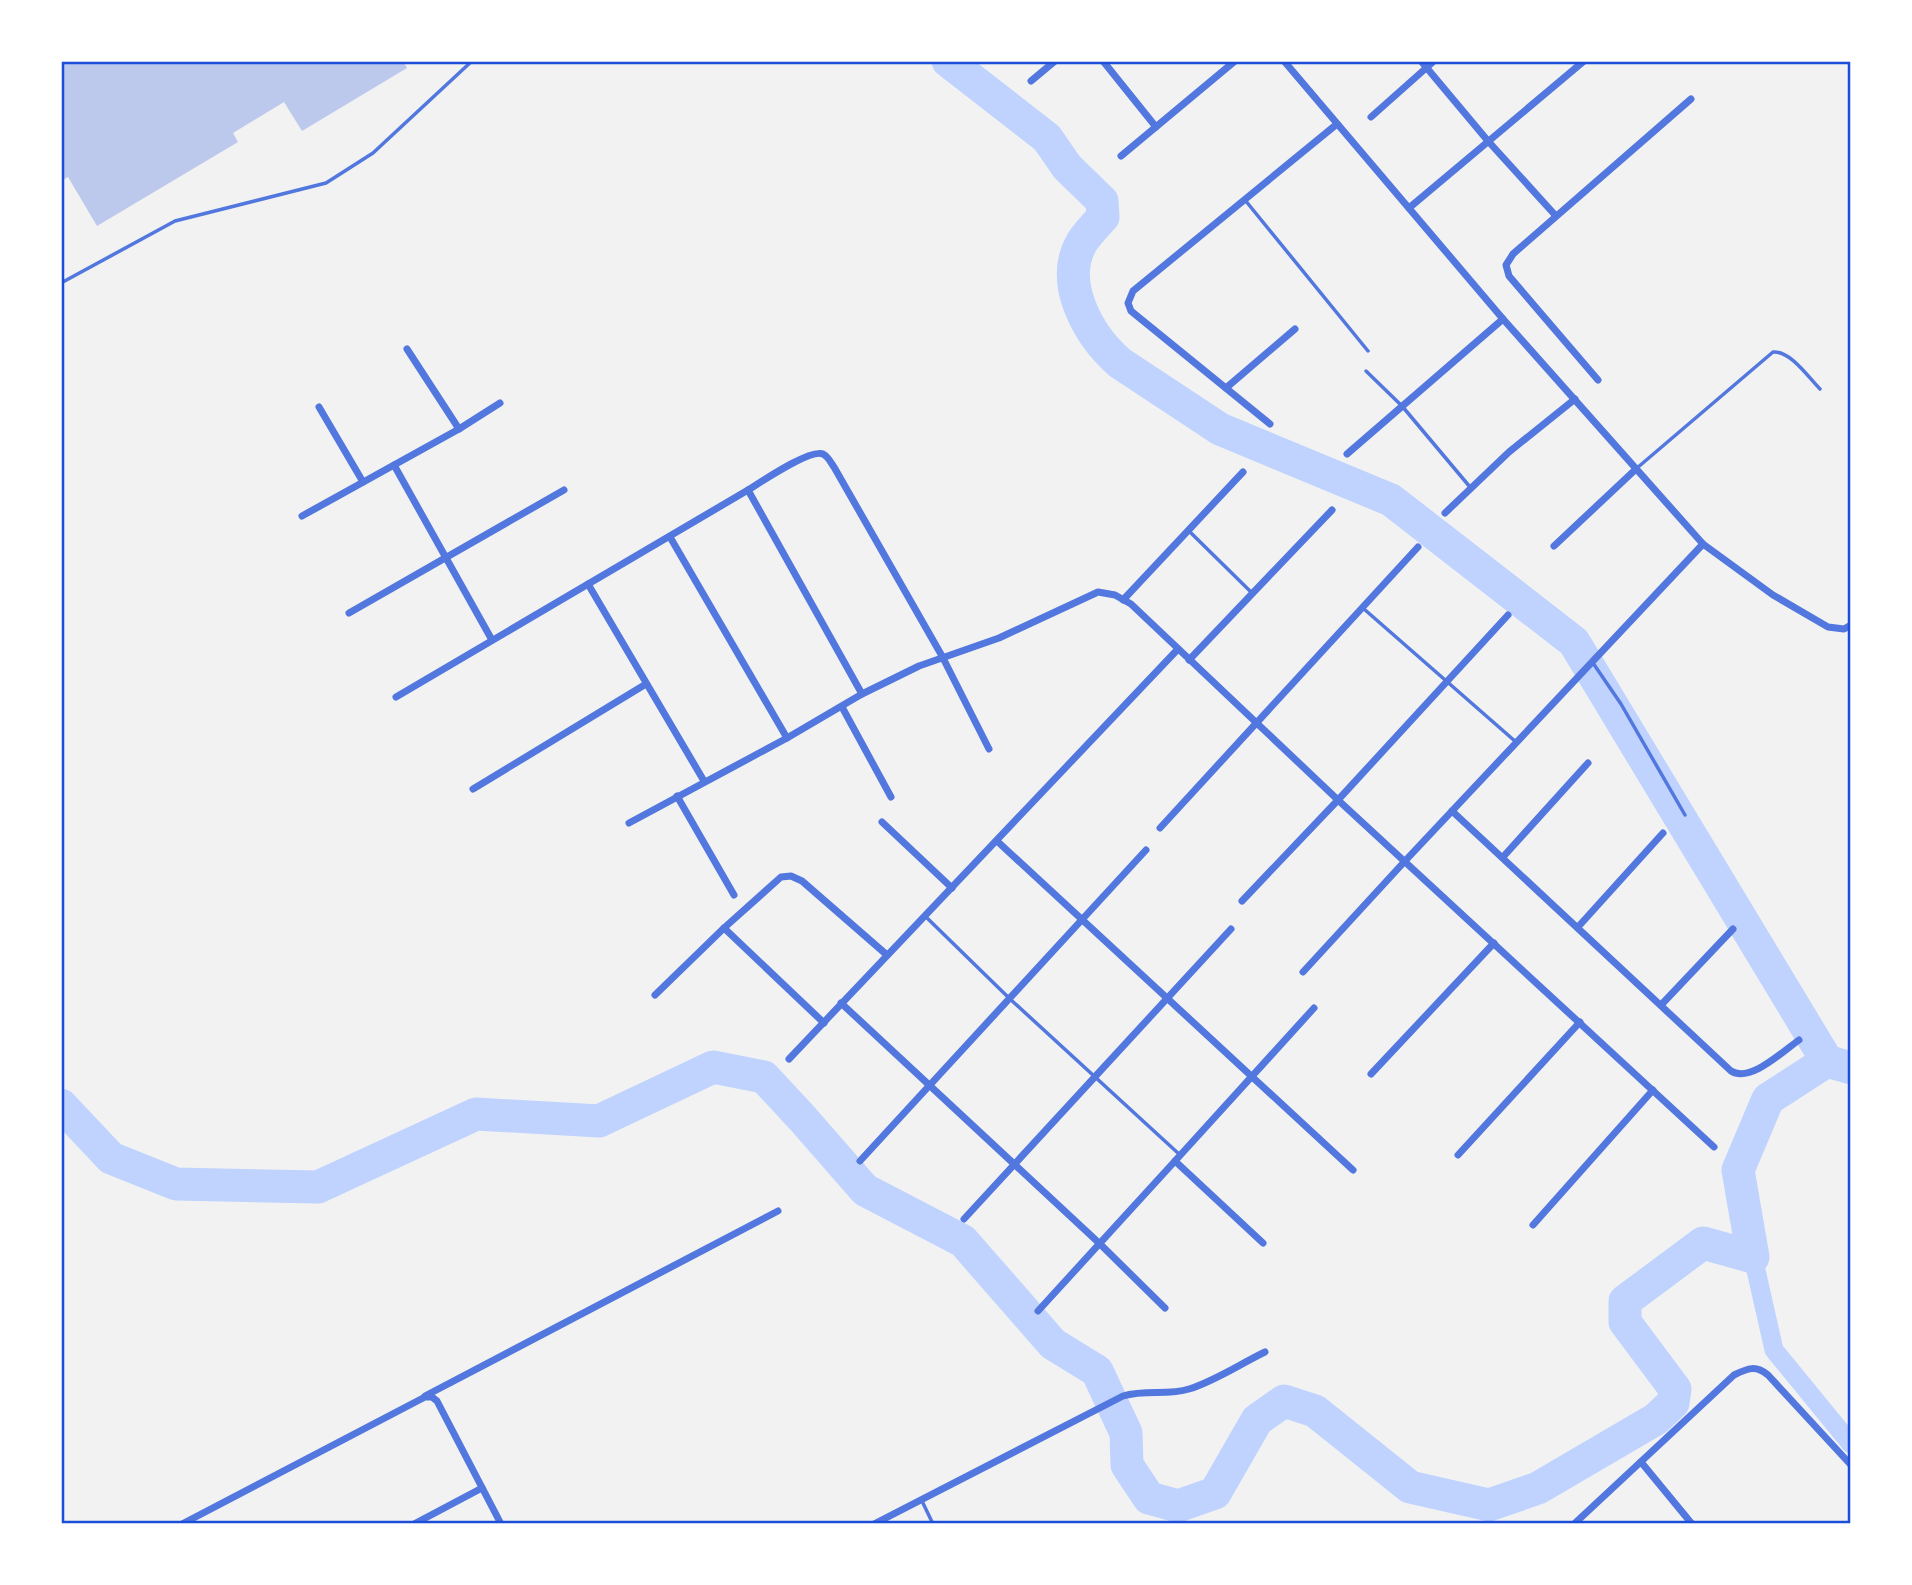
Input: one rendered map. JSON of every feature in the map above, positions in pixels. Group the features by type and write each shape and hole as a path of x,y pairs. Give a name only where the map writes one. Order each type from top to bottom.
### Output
{"street":[{"path":"1031,81 1055,61"},
{"path":"1103,61 1156,127"},
{"path":"1121,156 1235,61"},
{"path":"1284,61 1503,319 1703,544 1773,595 1828,628 1844,629 1851,625"},
{"path":"1371,117 1424,65 1434,61"},
{"path":"1409,208 1584,61"},
{"path":"1424,65 1556,216"},
{"path":"1598,380 1509,276 1506,265 1513,254 1691,99"},
{"path":"1270,424 1131,311 1128,303 1133,291 1337,124"},
{"path":"1347,454 1503,319"},
{"path":"1226,388 1295,329"},
{"path":"407,349 459,429"},
{"path":"1446,513 1508,452 1575,399"},
{"path":"302,516 459,429 500,403"},
{"path":"320,407 363,482"},
{"path":"396,697 748,490 812,454 819,453 826,455 942,656 989,749"},
{"path":"394,465 492,640"},
{"path":"1554,546 1636,469"},
{"path":"1123,600 1243,472"},
{"path":"349,613 564,489"},
{"path":"748,490 862,694"},
{"path":"1189,660 1332,510"},
{"path":"670,537 787,738"},
{"path":"1303,972 1703,544"},
{"path":"1160,828 1418,547"},
{"path":"588,584 704,781"},
{"path":"629,822 787,738 862,694 942,656 999,638 1098,592 1115,595 1131,604 1338,800 1714,1147"},
{"path":"1242,901 1508,615"},
{"path":"789,1059 1178,649"},
{"path":"473,789 646,684"},
{"path":"842,706 891,797"},
{"path":"1503,857 1588,763"},
{"path":"677,796 734,895"},
{"path":"1452,811 1737,1074 1751,1073 1799,1040"},
{"path":"882,822 952,888"},
{"path":"1578,927 1663,833"},
{"path":"998,841 1353,1170"},
{"path":"860,1161 1146,850"},
{"path":"655,995 723,928 781,877 792,876 802,881 887,955"},
{"path":"723,928 824,1023"},
{"path":"964,1219 1231,929"},
{"path":"1662,1004 1733,929"},
{"path":"1371,1074 1494,943"},
{"path":"841,1003 1165,1308"},
{"path":"1038,1311 1314,1008"},
{"path":"1458,1155 1580,1022"},
{"path":"1533,1225 1653,1090"},
{"path":"1178,1159 1263,1243"},
{"path":"182,1524 778,1211"},
{"path":"874,1524 1123,1396 1138,1391 1175,1392 1190,1389 1265,1352"},
{"path":"1574,1524 1734,1375 1754,1368 1769,1375 1851,1465"},
{"path":"418,1399 432,1397 437,1401 501,1524"},
{"path":"1640,1462 1692,1524"},
{"path":"414,1524 482,1488"}],"lane":[{"path":"61,283 175,221 326,183 373,153 472,61"},
{"path":"1245,200 1368,351"},
{"path":"1636,469 1773,352 1788,356 1820,389"},
{"path":"1366,372 1402,406 1471,489"},
{"path":"1188,530 1252,594"},
{"path":"1362,608 1516,742"},
{"path":"1592,662 1621,704 1685,815"},
{"path":"925,916 1178,1159"},
{"path":"921,1499 933,1524"}],"building":[{"path":"61,61 403,61 407,68 302,131 284,102 233,133 238,142 97,226 68,177 61,181"}],"waterway":[{"path":"948,61 1047,138 1067,167 1102,201 1103,217 1082,242 1075,258 1073,274 1080,308 1108,352 1120,363 1220,429 1391,500 1574,642 1827,1061 1851,1068"},
{"path":"61,1105 111,1158 176,1184 318,1187 476,1114 599,1121 713,1067 764,1077 865,1190 963,1241 1053,1344 1097,1371 1126,1433 1127,1465 1149,1498 1178,1506 1215,1493 1257,1420 1284,1401 1315,1411 1410,1487 1489,1505 1538,1488 1656,1419 1673,1403 1675,1389 1625,1322 1625,1301 1703,1243 1753,1257 1738,1170 1768,1099 1827,1061"},
{"path":"1753,1257 1774,1350 1851,1444"}]}
